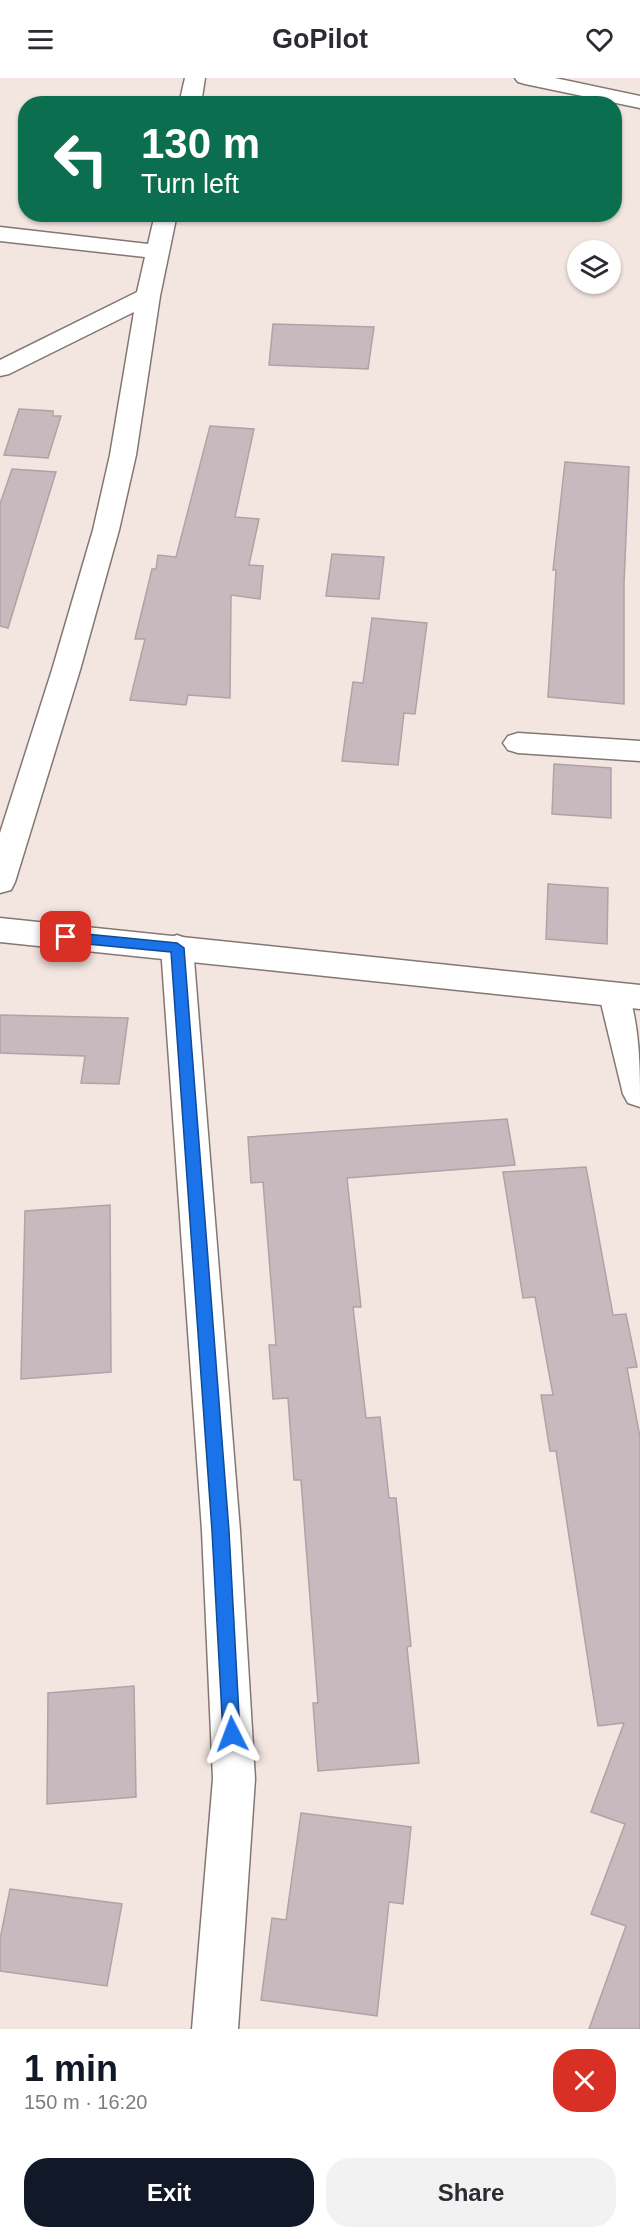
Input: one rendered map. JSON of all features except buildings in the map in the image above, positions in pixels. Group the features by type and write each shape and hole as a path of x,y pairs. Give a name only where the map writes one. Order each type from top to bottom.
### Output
{"street":[{"path":"192,96 195,78"},
{"path":"525,78 611,96"},
{"path":"622,98 640,102"},
{"path":"0,882 66,670 105,530 123,455 147,297 164,222"},
{"path":"0,234 158,252"},
{"path":"0,369 147,297"},
{"path":"518,743 640,751"},
{"path":"0,930 627,996 640,1094"},
{"path":"177,948 220,1531 234,1779 215,2029"}],"route":[{"path":"66,937 177,948 220,1531 232,1734"}]}
